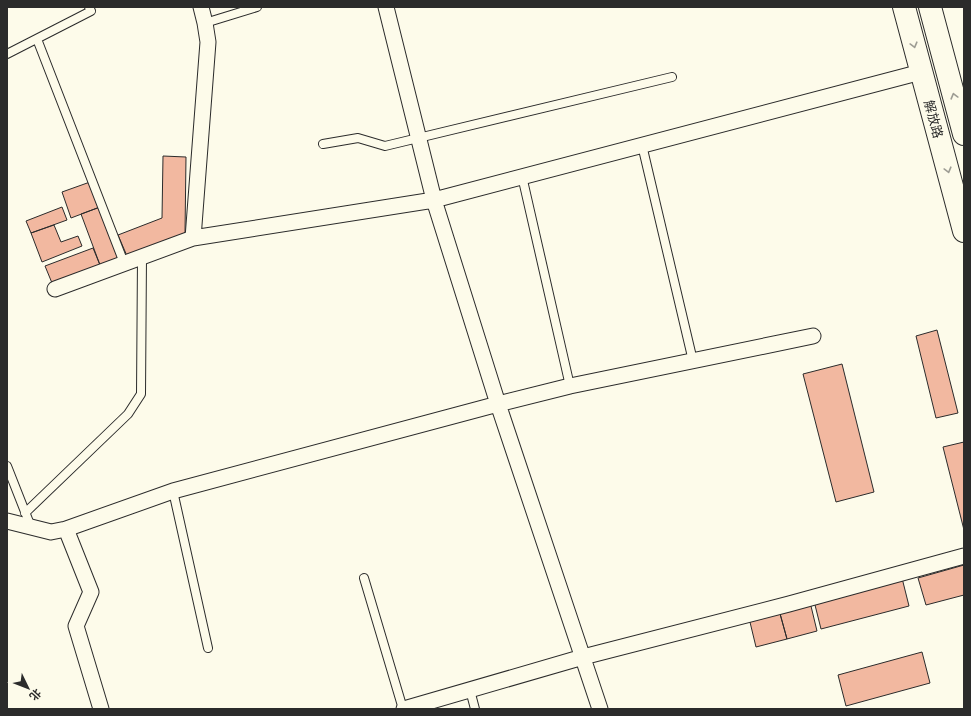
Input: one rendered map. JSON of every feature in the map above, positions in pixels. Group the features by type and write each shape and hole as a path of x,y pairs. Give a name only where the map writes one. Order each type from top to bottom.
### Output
{"main road":[{"name":"解放路","path":"904,7 964,231"},
{"name":"解放路","path":"930,7 964,134"}],"street":[{"path":"192,238 208,42 206,22 200,7"},
{"path":"386,7 434,200 498,404 600,709"},
{"path":"55,289 192,238 434,200 921,72"},
{"path":"7,522 51,532 173,491 498,404 570,386 813,336"},
{"path":"66,528 91,592 76,626 101,709"},
{"path":"404,709 583,657 789,604 964,556"}],"lane":[{"path":"7,54 91,11 89,7"},
{"path":"206,22 257,7"},
{"path":"37,38 124,263"},
{"path":"323,144 358,138 385,146 672,77"},
{"path":"642,145 693,361"},
{"path":"522,176 570,386"},
{"path":"25,512 128,414 141,394 142,257"},
{"path":"7,466 31,527"},
{"path":"173,491 208,648"},
{"path":"364,578 404,709"},
{"path":"470,690 475,709"}],"building":[{"path":"163,156 186,157 185,233 127,256 118,235 162,218"},
{"path":"90,182 100,207 71,218 62,192"},
{"path":"62,207 67,220 31,233 26,221"},
{"path":"100,207 119,258 100,265 81,214"},
{"path":"54,225 61,242 78,236 82,246 42,262 31,233"},
{"path":"93,248 100,265 52,283 45,266"},
{"path":"937,330 958,413 936,418 916,336"},
{"path":"842,364 874,492 836,502 803,374"},
{"path":"964,442 964,530 943,447"},
{"path":"964,565 964,595 926,605 918,578"},
{"path":"902,578 909,606 821,629 814,601"},
{"path":"810,602 817,631 787,639 779,610"},
{"path":"779,610 787,639 756,647 749,618"},
{"path":"922,652 930,683 846,706 838,675"}]}
